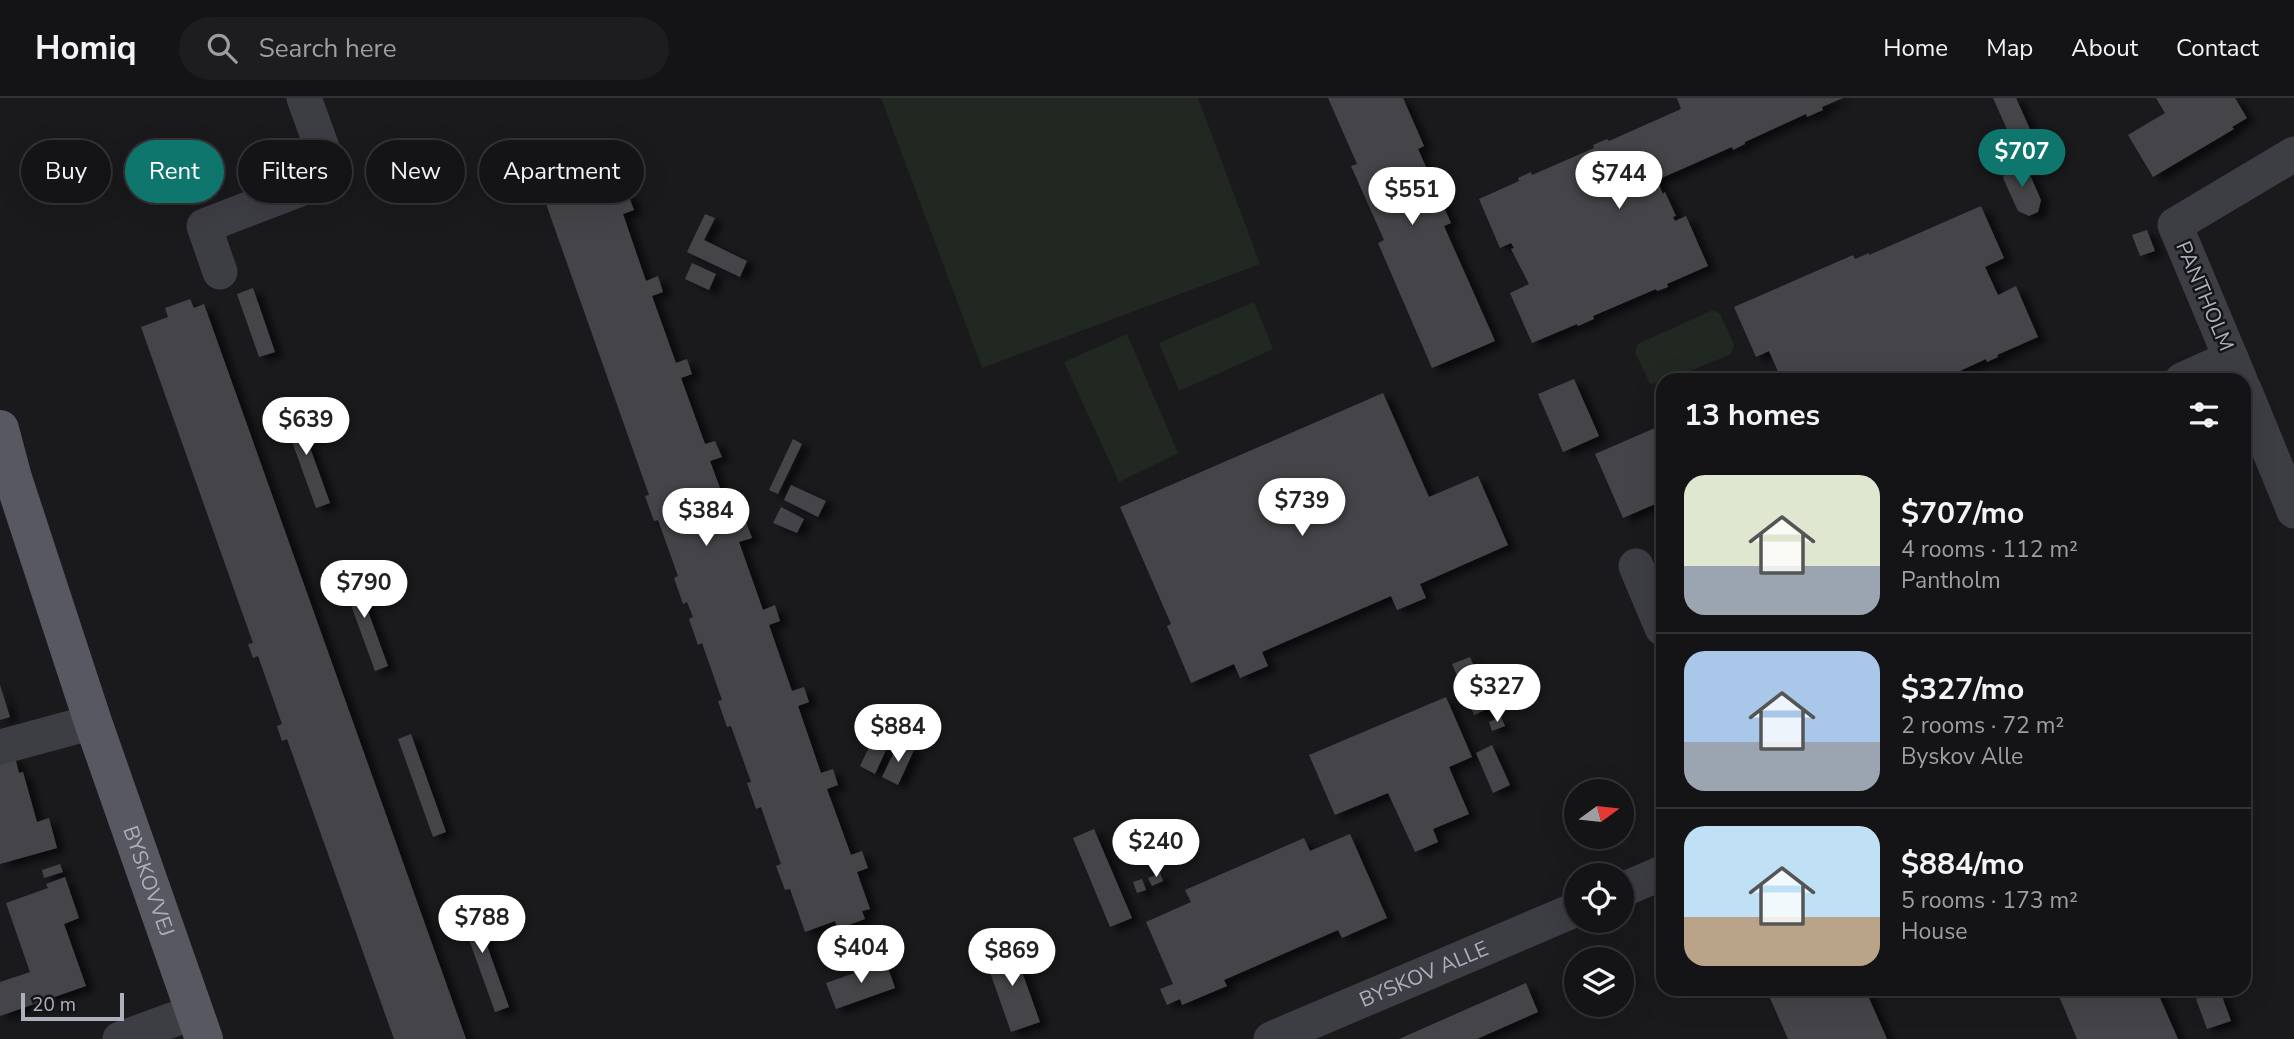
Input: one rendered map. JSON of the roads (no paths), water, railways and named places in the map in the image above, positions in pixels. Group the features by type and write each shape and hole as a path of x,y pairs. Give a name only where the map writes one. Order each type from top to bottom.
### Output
{"main road":[{"name":"BYSKOVVEJ","path":"0,429 13,478 93,722 199,1025"}],"street":[{"path":"220,272 204,226 324,180 325,156 304,98"},
{"name":"PANTHOLM","path":"2237,373 2175,225 2294,154"},
{"name":"PANTHOLM","path":"2251,407 2294,511"},
{"path":"1636,566 1656,614"},
{"path":"0,747 93,722"},
{"path":"1634,885 1656,876"},
{"name":"BYSKOV ALLE","path":"1290,1035 1564,915"},
{"path":"120,1039 199,1025"}]}
